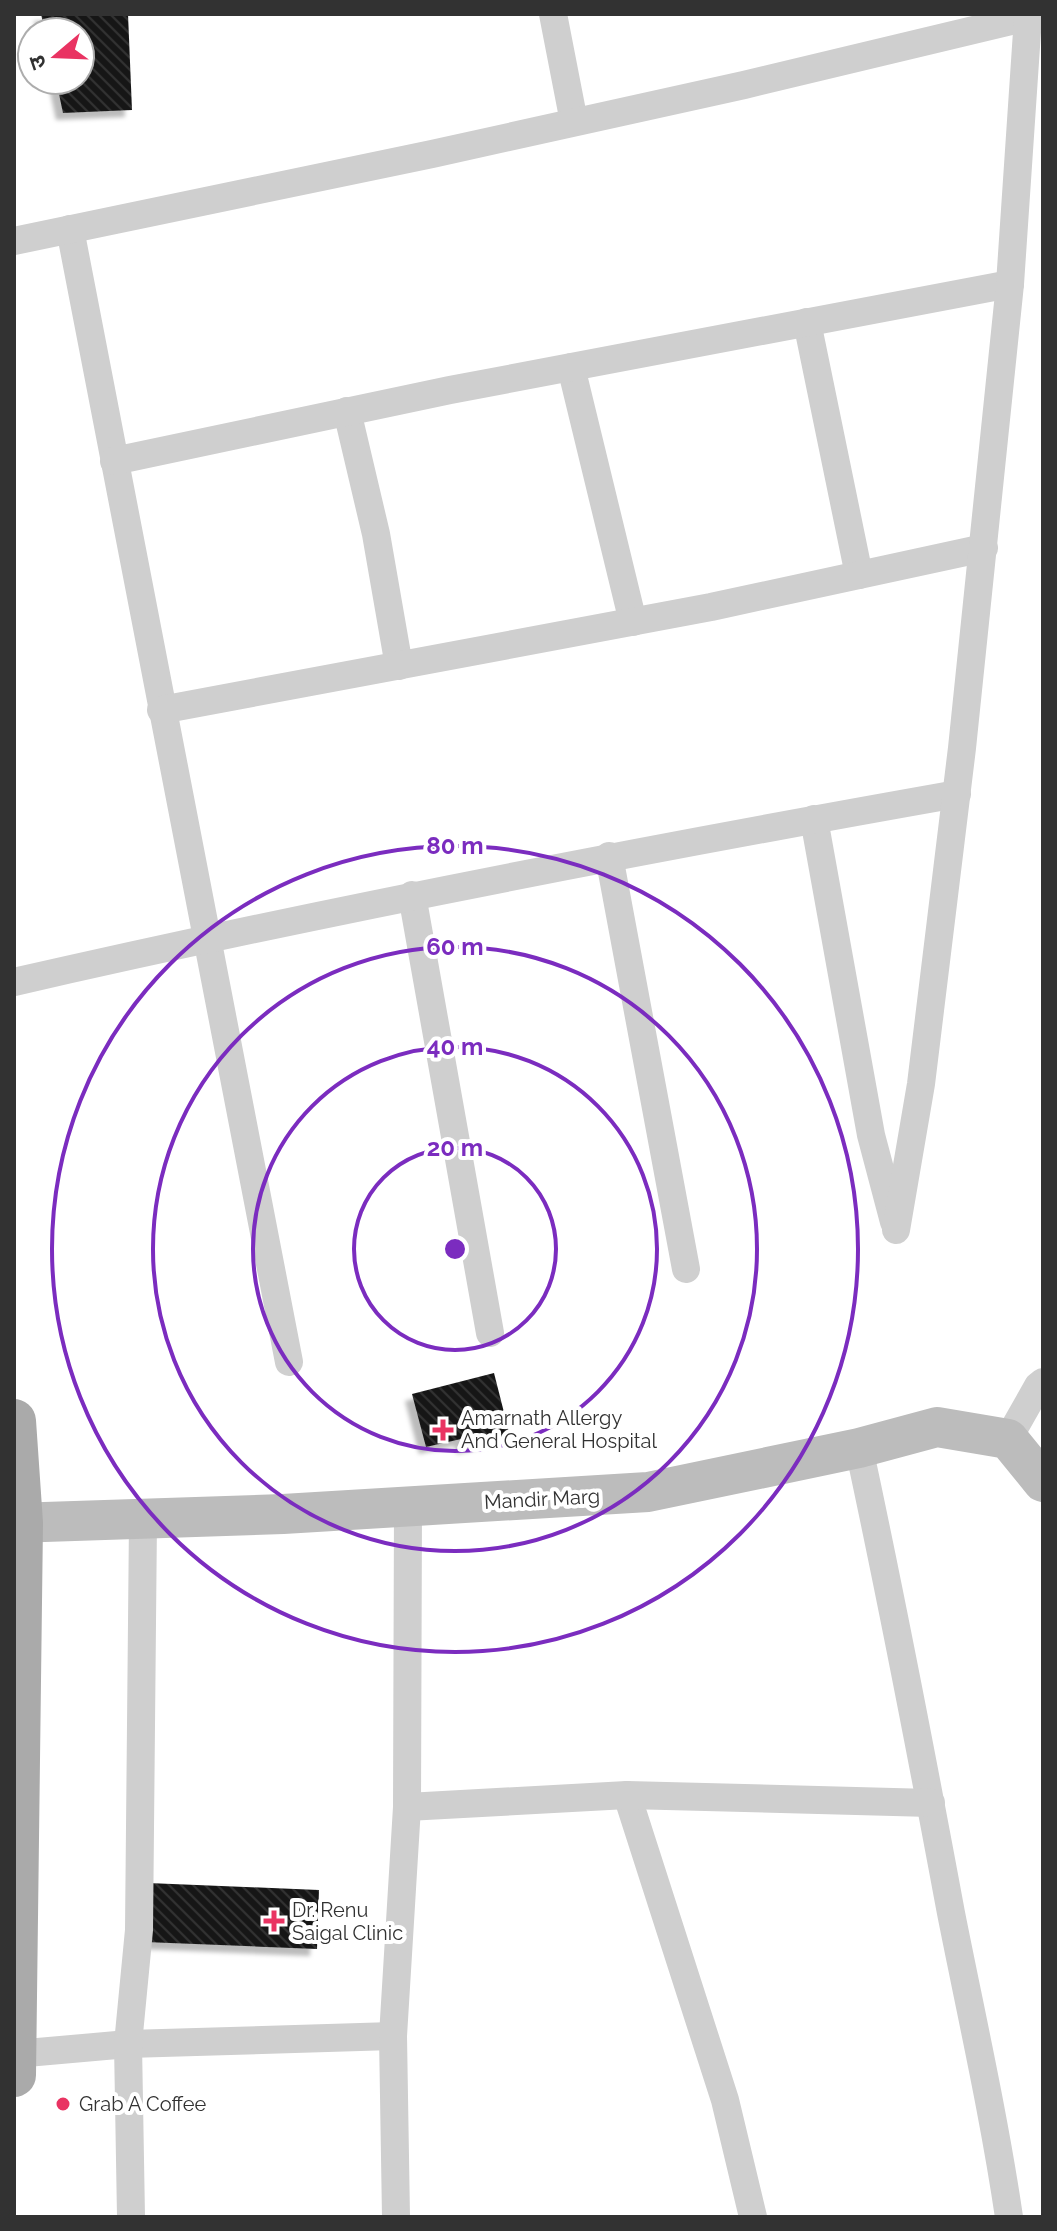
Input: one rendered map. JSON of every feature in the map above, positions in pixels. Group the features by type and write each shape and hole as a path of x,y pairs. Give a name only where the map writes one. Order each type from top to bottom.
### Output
{"main road":[{"path":"14,1421 17,1523 14,2075"}],"street":[{"path":"553,14 574,122"},
{"path":"14,241 574,122 1034,16 984,548 957,794 921,1084 896,1230 871,1135 814,819"},
{"path":"70,229 289,1362"},
{"path":"114,461 347,411 1010,284"},
{"path":"807,322 859,575"},
{"path":"571,367 633,622"},
{"path":"347,411 376,534 399,666"},
{"path":"161,710 633,622 984,548"},
{"path":"14,982 412,895 609,856 957,794"},
{"path":"609,856 686,1269"},
{"path":"412,895 490,1333"},
{"path":"1043,1382 1008,1439 1043,1482"},
{"name":"Mandir Marg","path":"17,1523 408,1507 648,1492 859,1448 937,1427 1008,1439"},
{"path":"859,1448 905,1663 995,2127 1009,2217"},
{"path":"396,2217 393,2036 407,1807 408,1507"},
{"path":"131,2217 128,2044 139,1930 143,1520"},
{"path":"407,1807 627,1795 931,1803"},
{"path":"627,1795 725,2100 753,2217"},
{"path":"15,2054 128,2044 393,2036"}],"building":[{"path":"128,14 132,110 63,113 59,96 96,96 96,16 41,16"},
{"path":"494,1373 510,1436 464,1447 461,1439 426,1447 412,1394"},
{"path":"148,1883 319,1890 317,1949 145,1942"}],"place":[{"name":"Amarnath Allergy And General Hospital","path":"443,1430"},
{"name":"Dr. Renu Saigal Clinic","path":"274,1921"},
{"name":"Grab A Coffee","path":"63,2104"}]}
